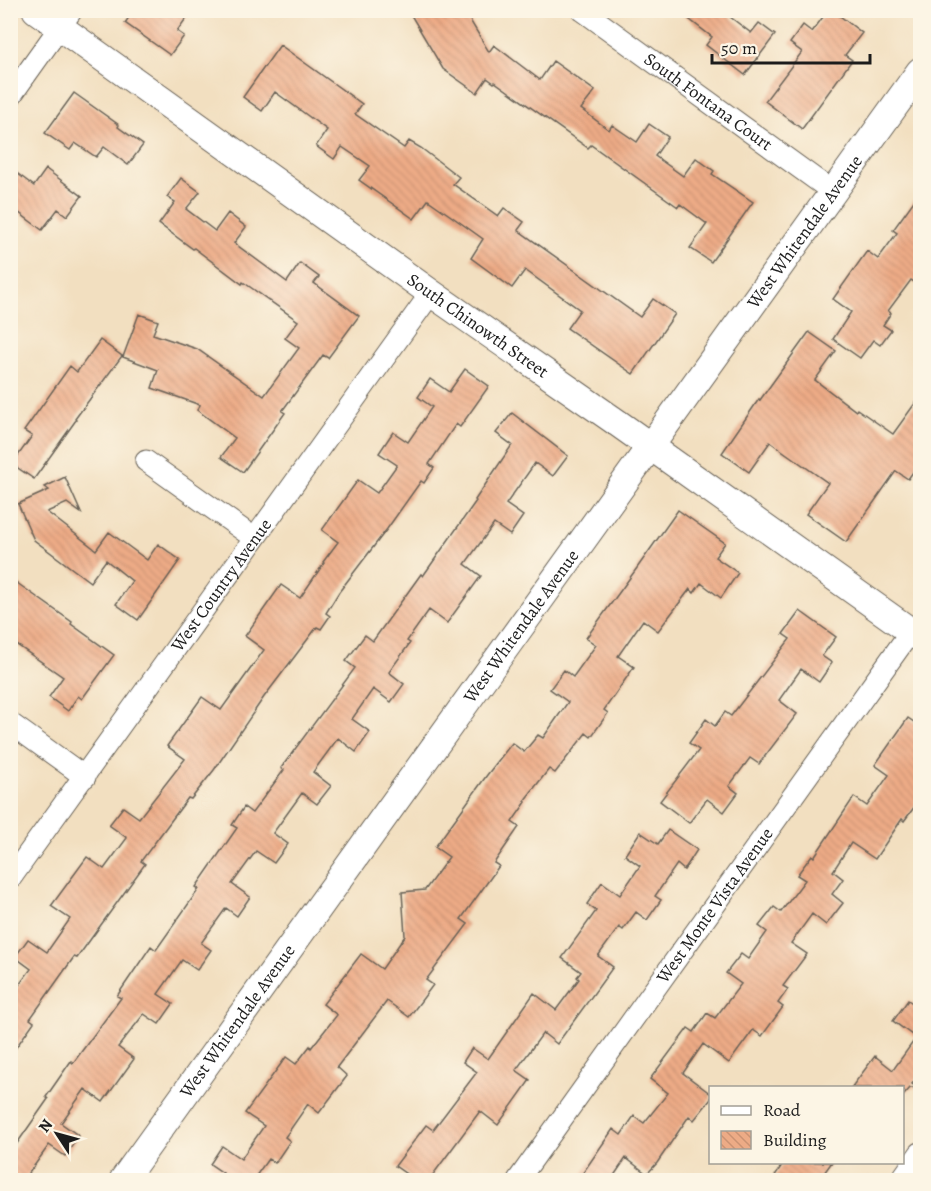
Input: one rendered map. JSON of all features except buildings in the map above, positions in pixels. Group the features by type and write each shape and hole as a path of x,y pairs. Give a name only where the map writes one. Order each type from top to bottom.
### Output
{"street":[{"name":"South Chinowth Street","path":"36,10 66,19 431,292 916,635"},
{"name":"South Fontana Court","path":"582,10 833,192"},
{"path":"10,97 66,19"},
{"name":"West Whitendale Avenue","path":"123,1180 921,70"},
{"name":"West Country Avenue","path":"10,879 431,292"},
{"path":"146,461 255,537"},
{"name":"West Monte Vista Avenue","path":"518,1180 916,635"},
{"path":"10,723 85,777"},
{"path":"901,1180 921,1153"}]}
